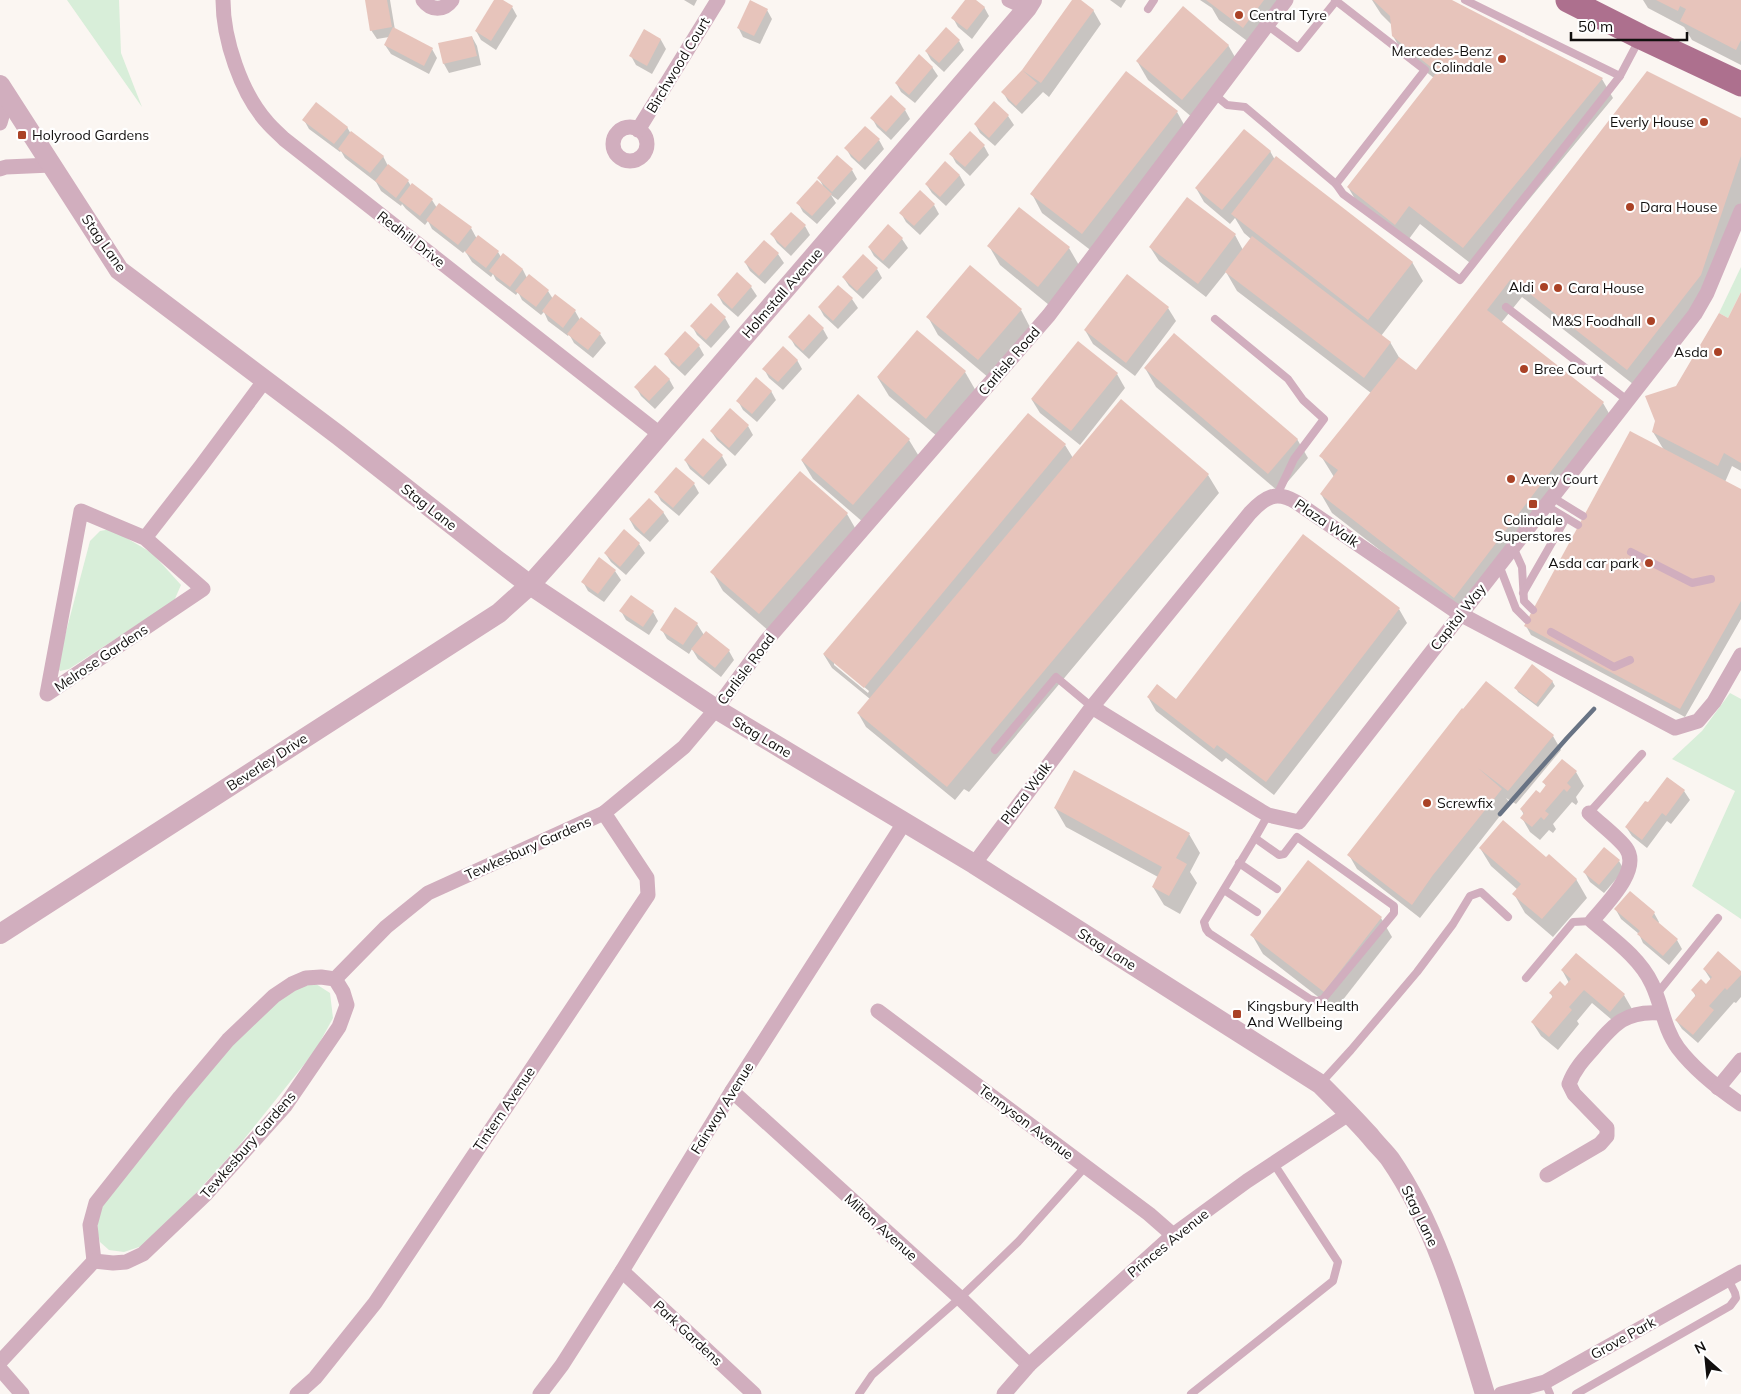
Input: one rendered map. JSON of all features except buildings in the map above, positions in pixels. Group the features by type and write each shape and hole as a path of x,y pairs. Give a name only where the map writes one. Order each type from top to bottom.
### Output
{"main road":[{"path":"1568,0 1641,37 1737,79"}],"street":[{"name":"Redhill Drive","path":"223,0 228,41 239,72 249,96 266,121 278,133 661,435"},
{"path":"424,0 428,6 438,9 448,5 452,0"},
{"name":"Birchwood Court","path":"638,130 718,0"},
{"name":"Carlisle Road","path":"716,710 766,641 1049,315 1286,0"},
{"name":"Holmstall Avenue","path":"530,585 661,435 1022,3"},
{"path":"0,123 4,90"},
{"name":"Stag Lane","path":"4,90 119,270 265,380 530,585 716,710 974,864 1320,1084 1350,1113 1389,1158 1411,1193 1429,1228 1467,1335 1485,1394"},
{"path":"0,169 6,167 51,165"},
{"name":"Capitol Way","path":"1092,707 1268,815 1299,822 1695,314 1707,293 1741,211"},
{"path":"144,538 265,380"},
{"name":"Plaza Walk","path":"974,864 1092,707 1250,512 1263,501 1277,495 1296,502 1460,614 1675,728 1698,721 1714,702 1741,655"},
{"name":"Melrose Gardens","path":"81,511 144,538 203,588 46,694 81,511"},
{"name":"Beverley Drive","path":"0,934 499,613 530,585"},
{"name":"Tewkesbury Gardens","path":"94,1261 126,1262 143,1254 206,1194 285,1106 340,1027 347,1005 343,992 335,979 386,927 428,893 604,813 684,747 716,710"},
{"name":"Tintern Avenue","path":"298,1394 315,1378 375,1303 648,895 647,878 604,813"},
{"path":"1589,813 1626,849 1630,858 1630,870 1624,881 1592,921 1618,942 1647,973 1668,1030 1678,1048 1718,1088 1741,1104"},
{"name":"Fairway Avenue","path":"540,1394 562,1365 622,1271 732,1091 904,823"},
{"path":"0,1362 94,1261 90,1225 96,1203 228,1040 274,996 292,984 306,978 322,977 335,979"},
{"name":"Tennyson Avenue","path":"878,1011 1086,1166 1149,1214 1173,1235"},
{"path":"1547,1174 1600,1144 1607,1136 1607,1128 1574,1094 1569,1084 1574,1071 1615,1024 1633,1015 1646,1012 1661,1012"},
{"path":"1718,1088 1741,1060"},
{"name":"Milton Avenue","path":"732,1091 960,1298 1029,1366"},
{"name":"Princes Avenue","path":"1004,1394 1029,1366 1173,1235 1247,1181 1350,1113"},
{"name":"Park Gardens","path":"622,1271 749,1392"},
{"name":"Grove Park","path":"1501,1394 1548,1388 1734,1276"},
{"path":"0,1369 22,1394"}],"lane":[{"path":"1148,9 1154,0"},
{"path":"1465,0 1620,76"},
{"path":"1267,25 1298,48 1340,2 1425,70 1336,184"},
{"path":"1215,95 1227,105 1246,107 1336,184 1343,194 1460,280 1620,76 1641,37"},
{"path":"1506,307 1627,400"},
{"path":"1215,319 1288,379 1303,400 1324,420 1294,459 1277,495"},
{"path":"1549,501 1583,516"},
{"path":"1549,501 1566,518 1578,525"},
{"path":"1523,593 1566,518"},
{"path":"1513,547 1522,567 1524,601 1533,610"},
{"path":"1631,552 1692,582 1711,579"},
{"path":"1499,564 1516,609 1527,620"},
{"path":"1550,632 1614,667 1630,660"},
{"path":"996,750 1056,677 1092,707"},
{"path":"1589,813 1642,754"},
{"path":"1255,838 1281,855 1284,854 1294,838 1300,838 1394,906 1394,914 1323,999 1317,1001 1310,1000 1206,929 1204,922 1268,815"},
{"path":"1240,863 1277,889"},
{"path":"1224,890 1257,912"},
{"path":"1320,1084 1417,972 1453,924 1470,896 1480,892 1508,917"},
{"path":"1656,995 1718,918"},
{"path":"1526,978 1573,922 1592,921"},
{"path":"1191,1394 1333,1281 1338,1262 1274,1164"},
{"path":"859,1394 872,1375 960,1298 1018,1242 1086,1166"},
{"path":"1576,1394 1730,1306 1736,1298 1734,1276"}],"green space":[{"path":"67,0 119,0 121,53 142,107"},
{"path":"1741,267 1741,292 1728,318 1719,313"},
{"path":"111,529 152,553 181,585 174,601 69,669 60,671 57,666 90,541 100,531"},
{"path":"1730,693 1741,699 1741,919 1692,886 1735,791 1672,759 1702,731"},
{"path":"316,984 330,993 333,1018 315,1051 237,1148 186,1204 142,1246 124,1252 109,1250 100,1242 97,1231 103,1204 234,1042 280,1000 301,986"}],"waterway":[{"path":"1500,814 1594,709"}],"place":[{"name":"Central Tyre","path":"1239,15"},
{"name":"Mercedes-Benz Colindale","path":"1502,59"},
{"name":"Everly House","path":"1704,122"},
{"name":"Holyrood Gardens","path":"22,135"},
{"name":"Dara House","path":"1630,207"},
{"name":"Aldi","path":"1544,287"},
{"name":"Cara House","path":"1558,288"},
{"name":"M&S Foodhall","path":"1651,321"},
{"name":"Asda","path":"1718,352"},
{"name":"Bree Court","path":"1524,369"},
{"name":"Avery Court","path":"1511,479"},
{"name":"Colindale Superstores","path":"1533,504"},
{"name":"Asda car park","path":"1649,563"},
{"name":"Screwfix","path":"1427,803"},
{"name":"Kingsbury Health And Wellbeing","path":"1237,1014"}]}
